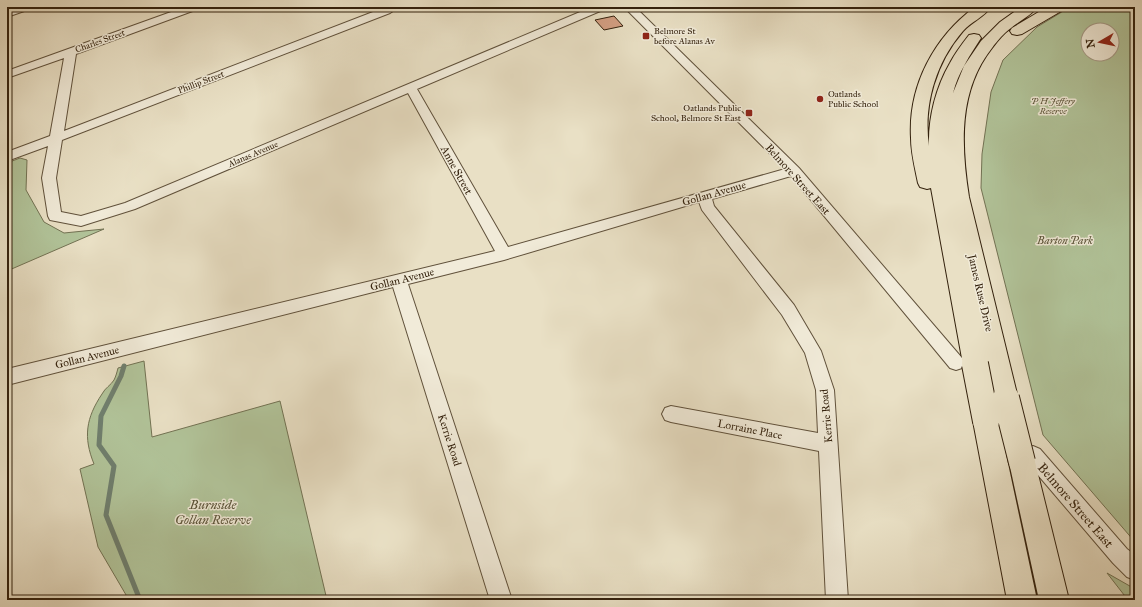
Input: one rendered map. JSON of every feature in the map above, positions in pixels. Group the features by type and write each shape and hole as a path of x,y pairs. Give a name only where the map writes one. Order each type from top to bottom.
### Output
{"highway":[{"path":"966,321 949,289 919,132 920,109 924,91 938,56 959,28 984,7"},
{"name":"James Ruse Drive","path":"1010,7 987,25 965,49 948,80 941,101 938,119 937,166 941,195 966,321 966,364 986,421 1022,600"},
{"name":"James Ruse Drive","path":"1030,7 1017,15 990,40 972,66 958,102 954,145 956,178 965,224 1006,398 1027,459 1054,600"},
{"path":"956,178 968,105 982,70 1002,44 1033,20 1058,7"}],"street":[{"path":"7,14 26,7"},
{"name":"Charles Street","path":"7,75 194,7"},
{"name":"Phillip Street","path":"7,157 394,7"},
{"name":"Alanas Avenue","path":"71,52 49,178 55,216 81,221 130,206 601,7"},
{"name":"Belmore Street East","path":"628,7 672,48 794,172 966,364"},
{"name":"Anne Street","path":"410,87 504,254"},
{"name":"Gollan Avenue","path":"7,378 504,254 704,196 794,172"},
{"name":"Kerrie Road","path":"704,196 707,207 788,310 813,351 825,390 837,600"},
{"name":"Kerrie Road","path":"399,280 501,600"},
{"name":"Lorraine Place","path":"671,414 828,444"},
{"name":"Belmore Street East","path":"1027,459 1127,562"}],"green space":[{"name":"Barton Park","path":"1070,7 1135,7 1135,542 1043,435 981,188 982,154 991,92 1003,60 1037,27"},
{"path":"20,158 27,160 26,190 44,222 64,233 104,229 7,271 7,163"},
{"name":"Burnside Gollan Reserve","path":"144,361 152,437 280,401 327,600 129,600 98,547 80,469 94,464 88,445 88,428 92,411 103,392 114,380 118,368"},
{"path":"1107,573 1135,589 1135,600 1128,600"}],"building":[{"path":"614,16 623,26 604,30 595,20"}],"waterway":[{"path":"124,366 121,376 101,416 99,445 114,466 106,515 140,600"}],"place":[{"name":"Belmore St before Alanas Av","path":"646,36"},
{"name":"Oatlands Public School","path":"820,99"},
{"name":"Oatlands Public School, Belmore St East","path":"749,113"}],"park label":[{"name":"P H Jeffery Reserve","path":"1053,106"}]}
